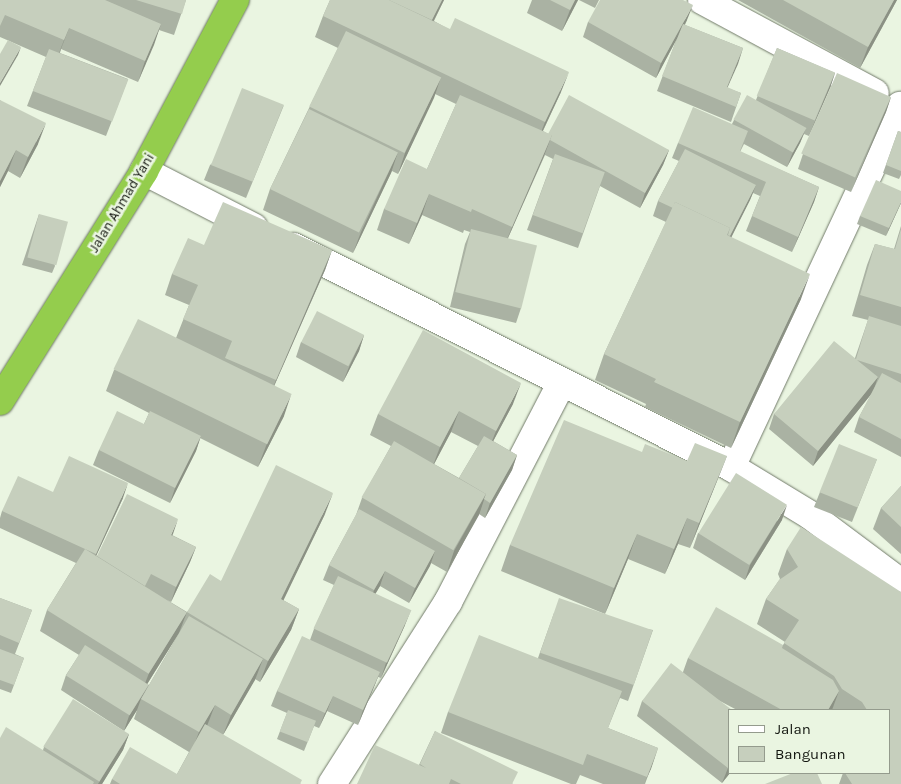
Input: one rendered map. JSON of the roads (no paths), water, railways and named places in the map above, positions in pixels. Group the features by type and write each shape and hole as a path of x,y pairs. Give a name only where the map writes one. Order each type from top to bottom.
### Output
{"highway":[{"name":"Jalan Ahmad Yani","path":"0,401 144,170 235,0"}],"street":[{"path":"702,0 901,107 731,467"},
{"path":"144,170 561,384 731,467 810,515 901,583"},
{"path":"332,784 448,602 561,384"}]}
